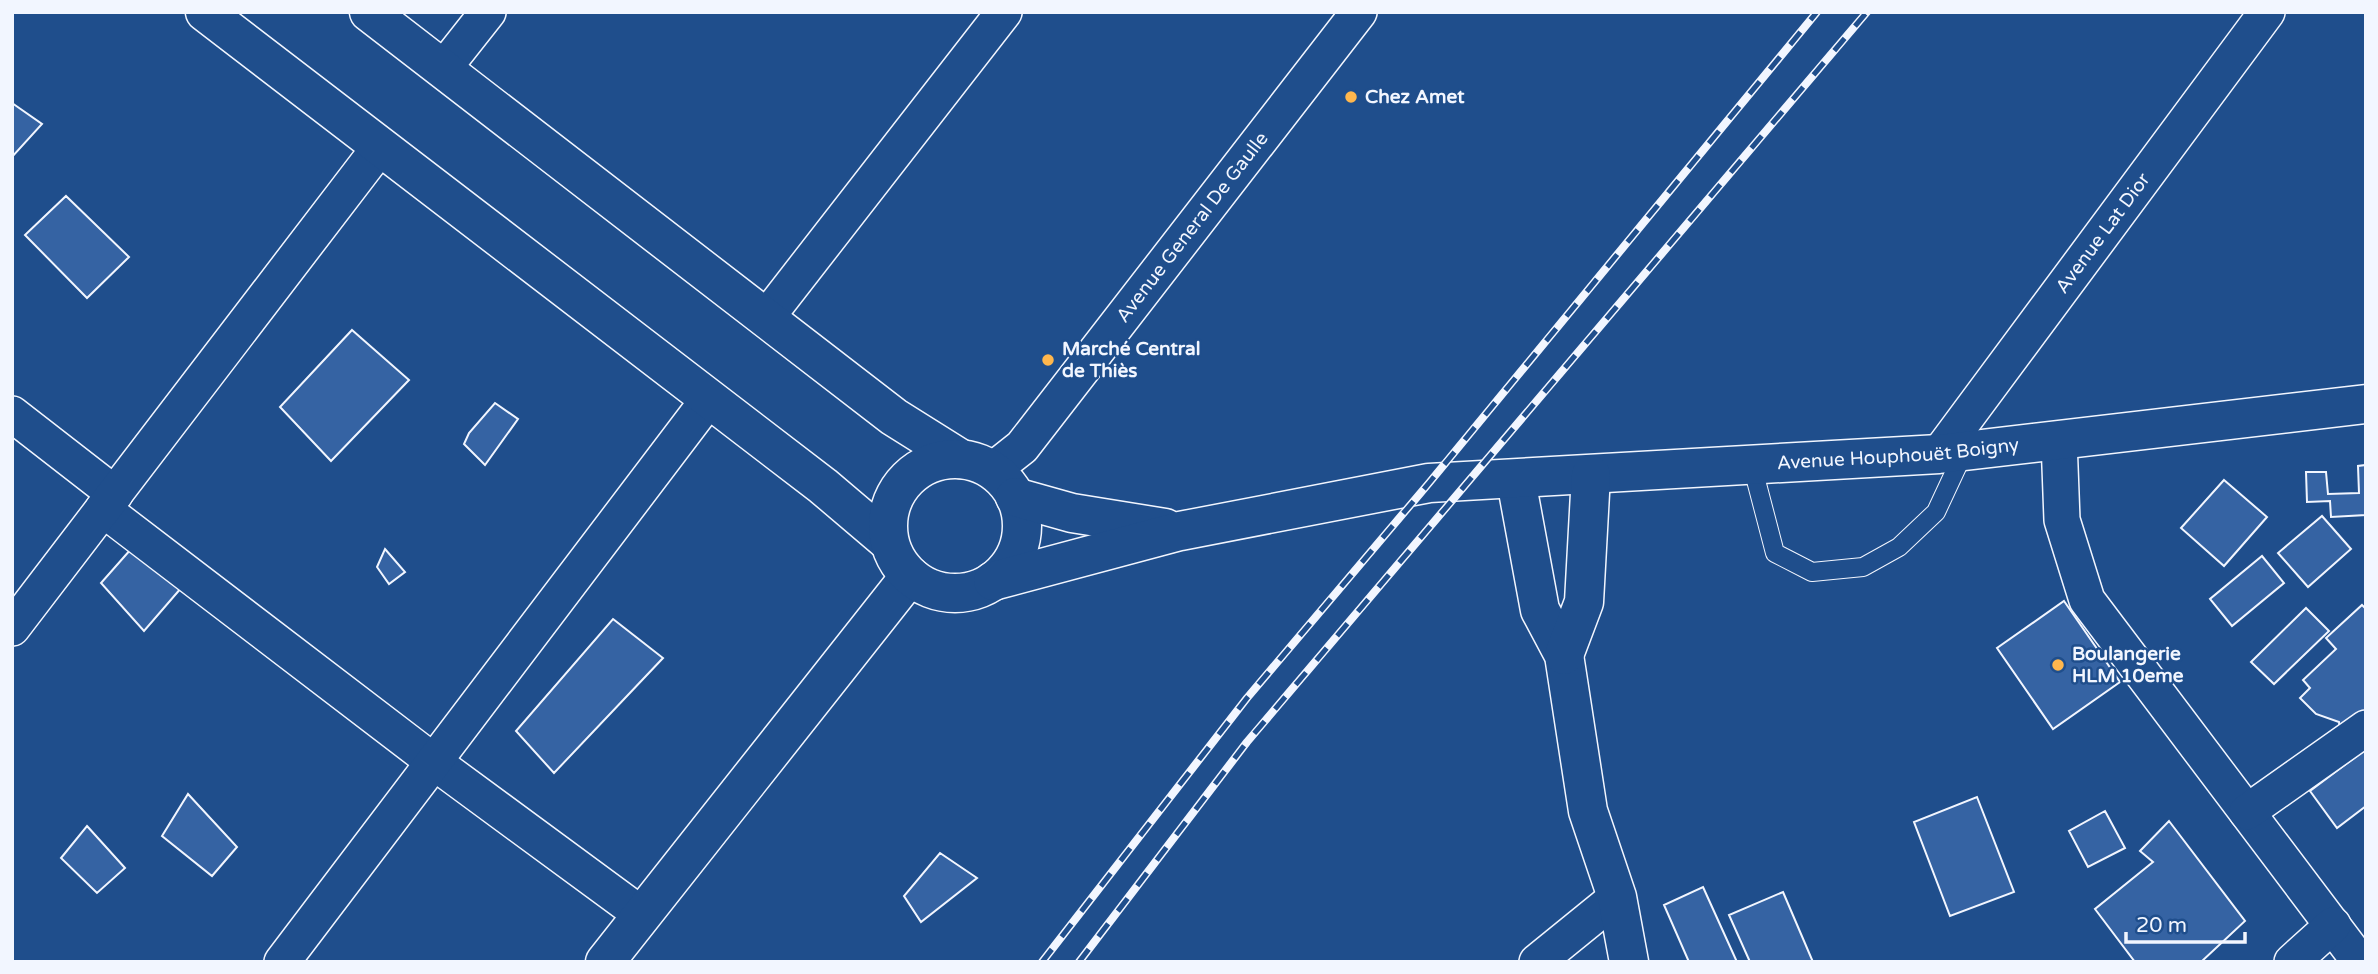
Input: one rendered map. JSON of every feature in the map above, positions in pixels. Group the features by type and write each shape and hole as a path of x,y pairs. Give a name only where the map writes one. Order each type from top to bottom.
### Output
{"main road":[{"path":"205,12 823,486 889,542"},
{"path":"369,12 894,417 990,476 1072,513 1180,531"},
{"name":"Avenue Houphouët Boigny","path":"993,581 1180,531 1429,483 1951,453 2366,404"},
{"path":"940,461 990,476 1021,515 1021,534 1016,552 1006,569 993,581 972,591 950,593 929,588 909,576 897,561 889,542 888,521 892,500 904,482 920,469 940,461"},
{"path":"1564,655 1584,602 1591,475"},
{"path":"1516,480 1540,610 1564,655 1588,811 1618,897 1629,962"},
{"path":"605,962 909,576"}],"street":[{"path":"443,69 488,12"},
{"path":"766,318 1004,12"},
{"name":"Avenue General De Gaulle","path":"990,476 1022,447 1359,12"},
{"name":"Avenue Lat Dior","path":"1951,453 2267,12"},
{"path":"12,628 380,146"},
{"path":"282,962 709,399"},
{"path":"12,414 109,502 434,762 642,915"},
{"path":"2059,440 2063,520 2087,600 2360,962"},
{"path":"2247,813 2366,728"},
{"path":"1537,962 1618,897"},
{"path":"2292,962 2333,925"}],"lane":[{"path":"1752,465 1775,554 1812,572 1863,567 1899,547 1936,512 1951,453"}],"building":[{"path":"12,103 42,124 12,157"},
{"path":"66,196 129,257 87,298 25,235"},
{"path":"352,330 409,380 331,461 280,407"},
{"path":"495,403 518,419 485,465 464,444 469,433"},
{"path":"2366,465 2366,515 2331,517 2330,501 2307,502 2306,472 2326,472 2328,494 2359,493 2358,466"},
{"path":"2224,480 2267,517 2224,566 2181,528"},
{"path":"2322,516 2351,549 2308,587 2278,553"},
{"path":"139,540 188,580 144,631 101,583"},
{"path":"385,549 405,572 389,584 377,567"},
{"path":"2262,556 2284,583 2232,626 2210,599"},
{"name":"Boulangerie HLM 10eme","path":"2064,601 2120,682 2053,729 1997,648"},
{"path":"2362,605 2366,609 2366,725 2341,745 2339,722 2316,714 2300,698 2310,688 2303,680 2336,649 2326,638"},
{"path":"2306,608 2329,631 2274,684 2251,662"},
{"path":"613,619 663,658 554,773 516,731"},
{"path":"2366,749 2366,806 2337,828 2310,791"},
{"path":"188,794 237,847 212,876 162,836"},
{"path":"1977,797 2014,892 1950,916 1914,822"},
{"path":"2105,811 2125,848 2088,867 2069,831"},
{"path":"2169,821 2245,921 2201,962 2135,962 2095,909 2153,862 2140,851"},
{"path":"87,826 125,868 97,893 61,858"},
{"path":"940,853 977,878 921,922 904,896"},
{"path":"1703,887 1737,962 1689,962 1664,905"},
{"path":"1783,892 1813,962 1750,962 1729,915"}],"railway":[{"path":"1042,962 1247,698 1429,483 1817,12"},
{"path":"1079,962 1247,742 1867,12"}],"place":[{"name":"Chez Amet","path":"1351,97"},
{"name":"Marché Central de Thiès","path":"1048,360"},
{"name":"Boulangerie HLM 10eme","path":"2058,665"}]}
